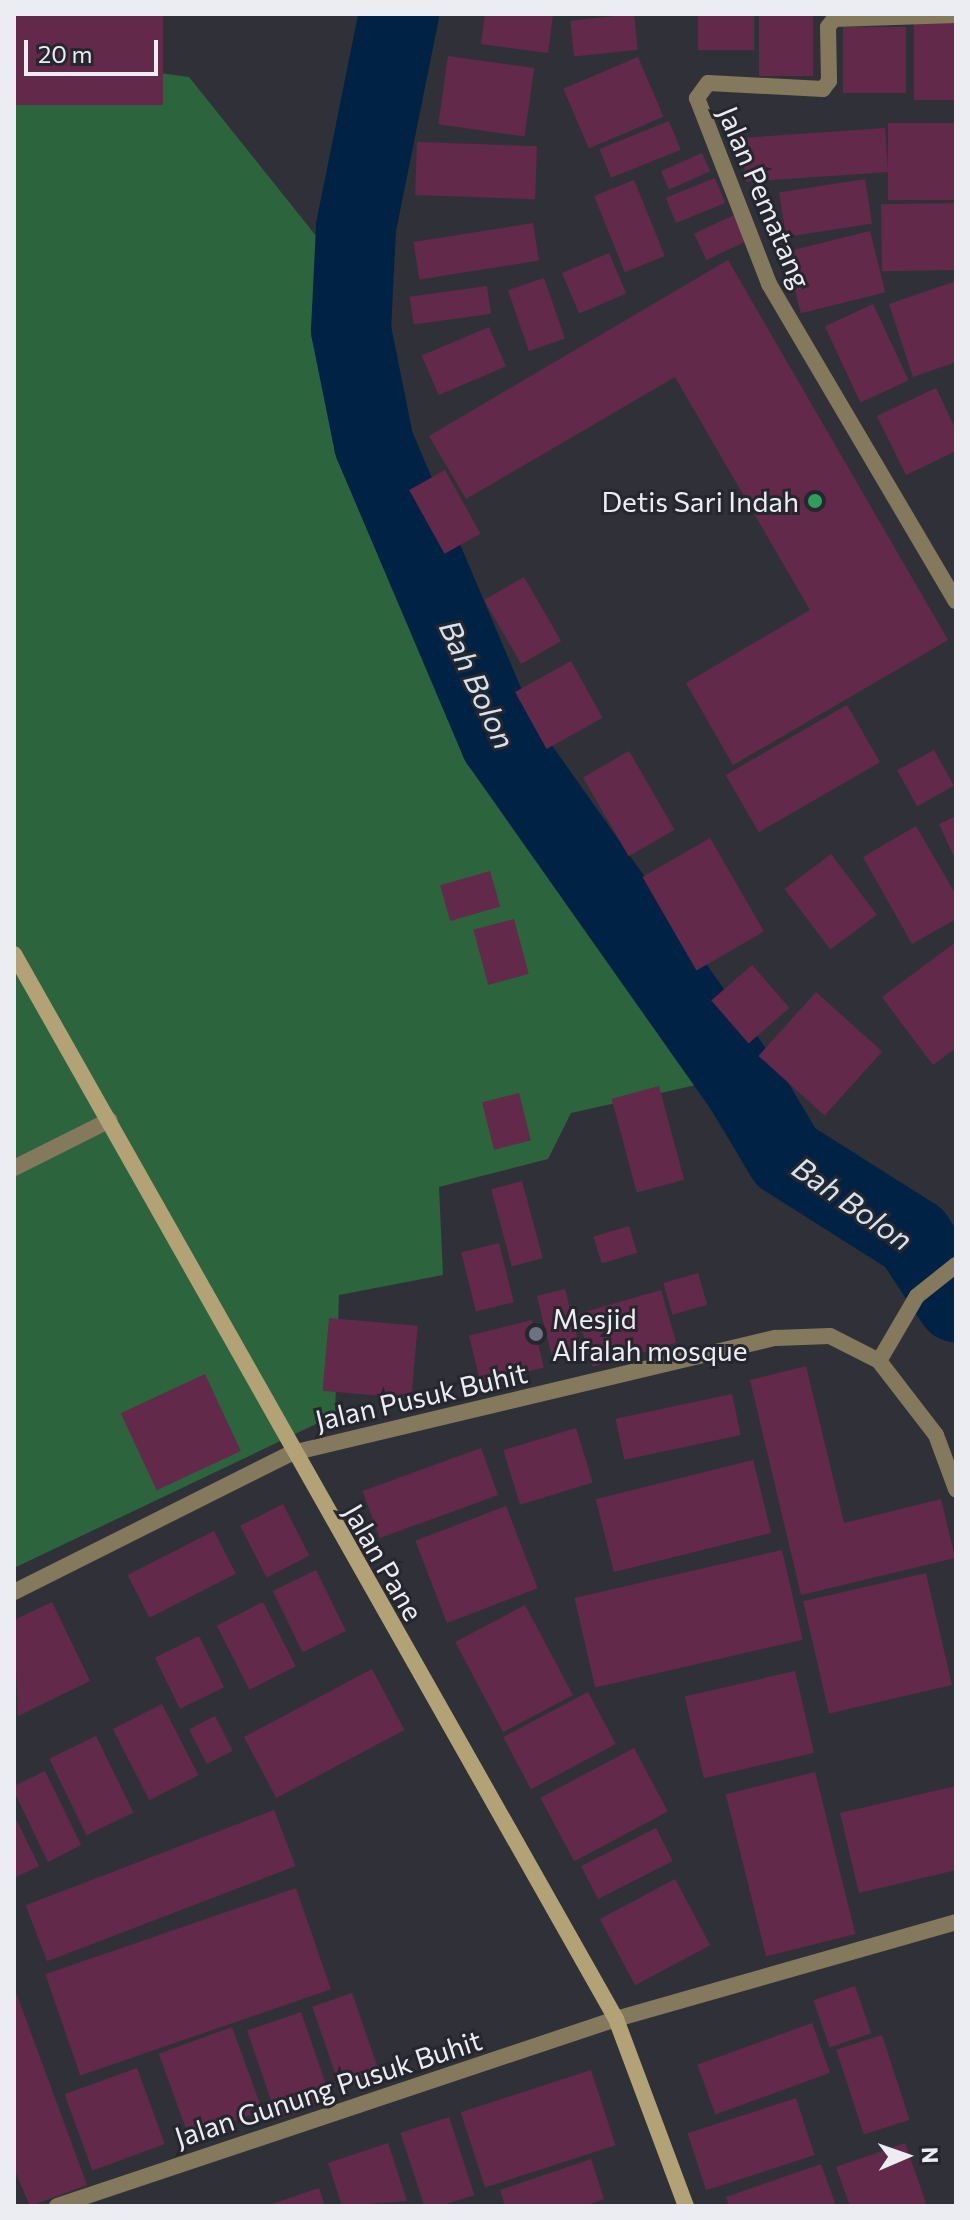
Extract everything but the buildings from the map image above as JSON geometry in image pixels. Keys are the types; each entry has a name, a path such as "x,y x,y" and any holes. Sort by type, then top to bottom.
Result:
{"street":[{"name":"Jalan Pematang","path":"956,15 834,19 828,27 829,81 823,89 708,83 697,98 769,284 956,601"},
{"name":"Jalan Pane","path":"14,954 110,1120 292,1453 616,2019 686,2206"},
{"path":"14,1168 110,1120"},
{"path":"879,1361 917,1296 956,1265"},
{"name":"Jalan Pusuk Buhit","path":"14,1592 292,1453 776,1338 830,1336 879,1361 936,1435 956,1489"},
{"name":"Jalan Gunung Pusuk Buhit","path":"57,2206 616,2019 956,1922"}],"green space":[{"path":"14,53 189,77 328,251 356,463 470,728 705,1083 571,1113 548,1159 439,1187 443,1275 339,1295 335,1415 14,1568"}],"waterway":[{"name":"Bah Bolon","path":"399,14 356,228 351,330 374,444 500,741 746,1090 786,1157 914,1238 956,1302"}],"place":[{"name":"Detis Sari Indah","path":"815,501"},
{"name":"Mesjid Alfalah mosque","path":"536,1334"}]}
